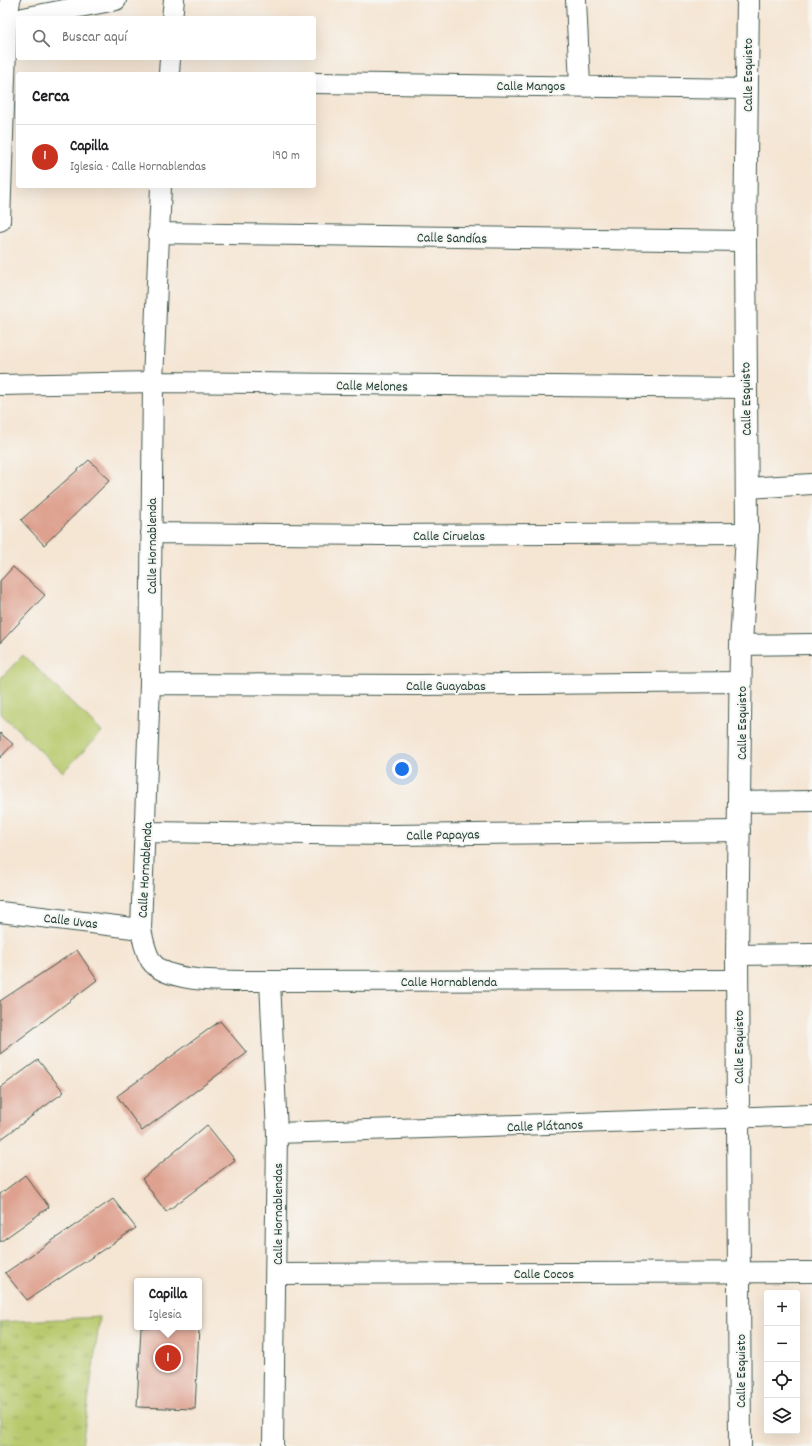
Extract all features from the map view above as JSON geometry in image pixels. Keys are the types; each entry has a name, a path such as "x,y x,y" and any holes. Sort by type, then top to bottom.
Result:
{"street":[{"path":"0,222 12,20 10,0"},
{"path":"33,16 116,0"},
{"path":"172,16 174,0"},
{"path":"576,0 580,86"},
{"name":"Calle Esquisto","path":"740,1446 737,955 740,831 741,645 747,533 745,242 748,0"},
{"path":"169,72 170,60"},
{"name":"Calle Mangos","path":"316,83 747,89"},
{"name":"Calle Hornablenda","path":"161,188 153,382 150,684 146,832 141,929 145,948 151,962 162,971 177,977 194,979 270,981 737,980"},
{"name":"Calle Sandías","path":"158,233 745,242"},
{"name":"Calle Melones","path":"0,385 153,382 745,388"},
{"path":"747,488 812,484"},
{"name":"Calle Ciruelas","path":"151,533 390,535 747,533"},
{"path":"741,645 812,644"},
{"name":"Calle Guayabas","path":"150,684 426,685 741,682"},
{"path":"740,802 812,801"},
{"name":"Calle Papayas","path":"146,832 392,835 740,831"},
{"name":"Calle Uvas","path":"0,912 141,929"},
{"path":"737,955 812,954"},
{"name":"Calle Hornablendas","path":"270,981 277,1133 273,1446"},
{"name":"Calle Plátanos","path":"277,1133 738,1119 812,1115"},
{"name":"Calle Cocos","path":"276,1274 812,1272"}],"green space":[{"path":"23,655 102,732 63,772 0,713 0,679"},
{"path":"100,1317 82,1446 0,1446 0,1322"}],"building":[{"path":"89,460 110,480 44,545 21,520"},
{"path":"13,567 45,595 0,643 0,581"},
{"path":"0,733 13,744 0,758"},
{"path":"77,950 97,980 0,1054 0,1001"},
{"path":"220,1021 247,1053 142,1131 117,1096"},
{"path":"38,1060 64,1092 0,1140 0,1088"},
{"path":"207,1125 235,1160 166,1212 142,1179"},
{"path":"25,1175 49,1207 0,1242 0,1194"},
{"path":"113,1199 136,1228 27,1300 5,1273"},
{"path":"141,1330 199,1330 195,1409 137,1407"}],"place":[{"name":"Capilla","path":"168,1358"}]}
